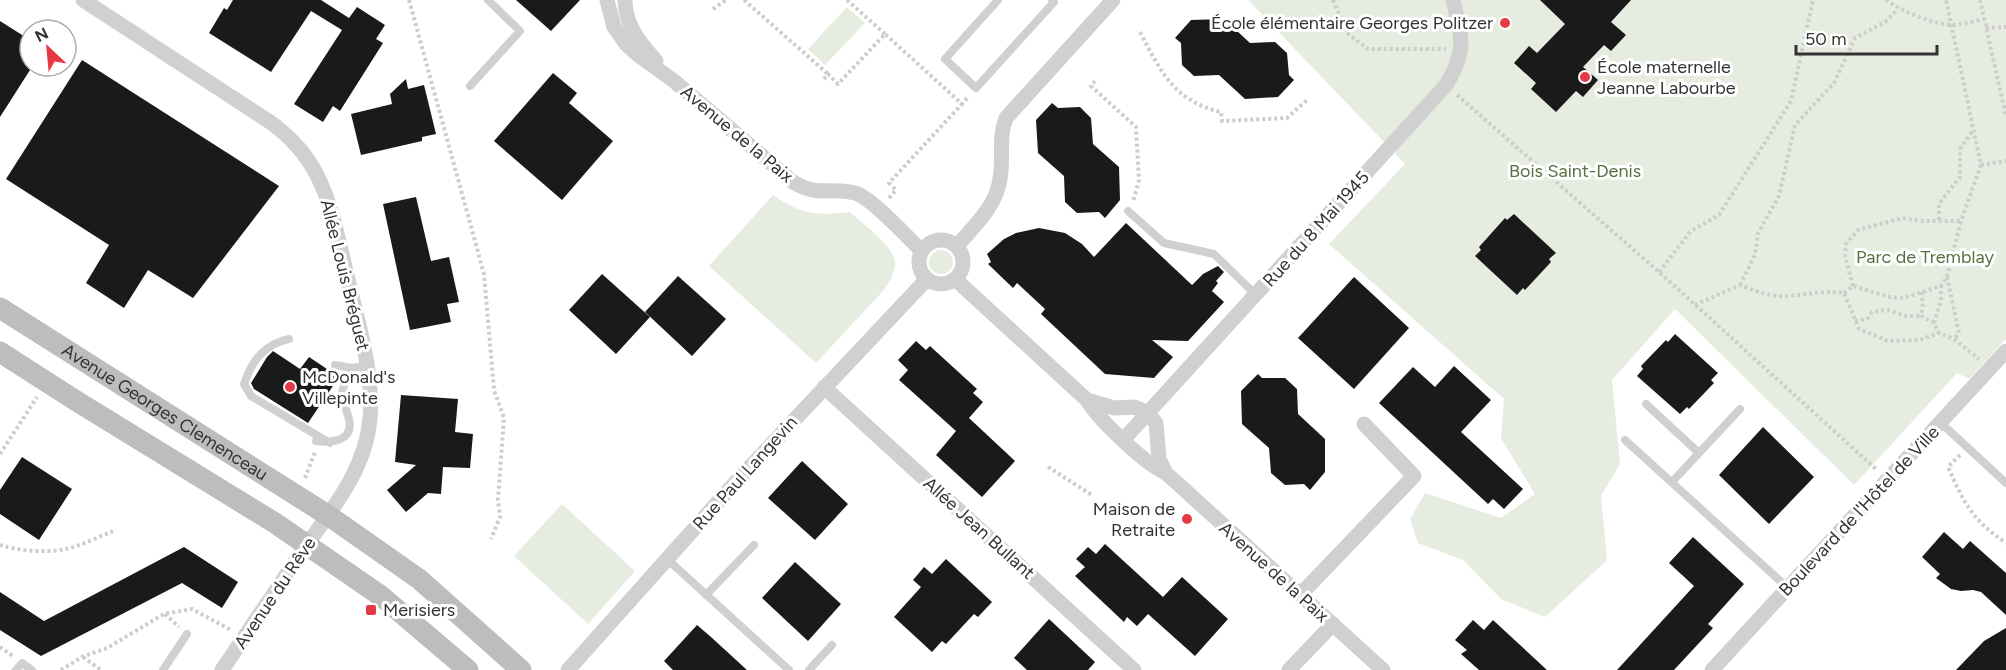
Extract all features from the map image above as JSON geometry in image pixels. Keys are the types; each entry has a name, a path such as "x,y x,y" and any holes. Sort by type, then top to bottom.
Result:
{"main road":[{"name":"Avenue Georges Clemenceau","path":"0,308 328,516 419,579 521,670"},
{"name":"Avenue Georges Clemenceau","path":"0,352 275,523 381,596 468,670"}],"street":[{"name":"Allée Louis Bréguet","path":"83,0 273,124 295,143 312,166 323,188 332,213 359,367 371,398 370,420 361,460 328,516"},
{"name":"Avenue de la Paix","path":"607,0 610,16 619,37 793,182 805,189 818,192 857,193 922,251"},
{"name":"Avenue de la Paix","path":"625,0 626,14 636,36 674,81"},
{"path":"957,246 991,206 1000,180 1001,131 1006,118 1113,0"},
{"name":"Rue du 8 Mai 1945","path":"1124,439 1446,85 1456,70 1462,50 1461,31 1453,0"},
{"path":"934,241 950,242 957,246 963,260 963,268 955,279 944,284 927,279 920,269 922,251 934,241"},
{"name":"Rue Paul Langevin","path":"568,670 824,387 927,279"},
{"name":"Avenue de la Paix","path":"955,279 1087,400 1095,414 1155,469 1166,473 1383,670"},
{"name":"Boulevard de l'Hôtel de Ville","path":"1712,670 2006,351"},
{"name":"Allée Jean Bullant","path":"824,387 1134,670"},
{"name":"Avenue de la Paix","path":"1087,400 1114,408 1134,407 1147,412"},
{"path":"1147,412 1156,423 1159,459 1166,473"},
{"path":"1301,594 1414,476 1365,424"},
{"name":"Avenue du Rêve","path":"222,670 328,516"},
{"path":"1289,670 1333,624"}],"lane":[{"path":"470,86 520,31 488,0"},
{"path":"998,0 945,59 976,88 1054,2 1052,0"},
{"path":"1128,211 1164,243 1214,254 1256,295"},
{"path":"289,339 278,341 265,348 249,370 244,384 251,396 330,443"},
{"path":"335,365 359,367"},
{"path":"318,441 330,443 341,439 348,430 350,422 342,395 343,387 359,367"},
{"path":"1646,404 1699,453"},
{"path":"1672,482 1740,409"},
{"path":"1941,423 2006,483"},
{"path":"1625,440 1788,588"},
{"path":"706,595 754,545"},
{"path":"667,559 789,670"},
{"path":"163,670 187,634"},
{"path":"808,670 832,645"},
{"path":"16,670 22,663 33,670"}],"path":[{"path":"409,0 484,274 494,390 504,418 498,499 500,518 491,539"},
{"path":"713,9 726,0"},
{"path":"744,0 826,76 838,84 885,34"},
{"path":"848,0 962,104"},
{"path":"1333,0 1347,33 1368,49 1462,50"},
{"path":"1659,272 1691,231 1719,215 1791,101 1813,0"},
{"path":"1886,0 1898,9 1951,25 1984,19"},
{"path":"1934,323 1941,300 1941,286 1947,277 1961,221 1981,165 1946,0"},
{"path":"1980,0 2006,116"},
{"path":"1695,305 1740,285 1755,255 1758,233 1779,196 1795,125 1834,83 1855,38 1885,22 1898,9"},
{"path":"1986,28 2006,27"},
{"path":"1140,32 1164,76 1182,94 1196,103 1221,112 1222,121 1287,118 1307,100"},
{"path":"1095,81 1091,86 1136,127 1139,180 1136,196 1128,211"},
{"path":"1446,85 1659,272 1888,480"},
{"path":"878,210 896,190 889,183 976,88"},
{"path":"1939,220 1940,204 1960,177 1960,149 1973,129"},
{"path":"1981,165 2006,161"},
{"path":"1853,286 1845,256 1846,244 1858,230 1902,218 1923,222 1961,221"},
{"path":"1947,277 1959,333 1954,339"},
{"path":"1740,285 1760,293 1784,296 1827,290 1844,293 1853,286"},
{"path":"1853,286 1890,297 1903,298 1941,286"},
{"path":"1922,292 1922,316"},
{"path":"1844,293 1859,329 1888,341 1920,340 1939,333"},
{"path":"1855,321 1867,319 1872,312 1888,310 1922,316 1934,323 1939,333 1954,339 1962,346"},
{"path":"0,454 47,382"},
{"path":"302,484 318,441"},
{"path":"1967,447 1948,467 1966,507 1977,521 2006,543"},
{"path":"1048,467 1092,495"},
{"path":"0,545 45,551 66,549 116,530"},
{"path":"61,670 82,657 107,648 164,614 192,609 244,638"},
{"path":"164,614 187,634"},
{"path":"82,657 101,670"}],"green space":[{"name":"Bois Saint-Denis","path":"1248,0 2006,0 2006,339 1969,379 1957,373 1854,485 1675,309 1612,380 1620,464 1601,496 1607,560 1545,617 1501,599 1463,560 1418,543 1410,519 1425,493 1501,518 1535,494 1501,438 1504,399 1329,244 1405,164"},
{"path":"847,7 865,23 825,65 808,49"},
{"path":"773,195 800,210 809,212 828,214 850,212 883,242 895,261 890,281 883,291 816,363 709,266"},
{"path":"941,250 946,251 952,257 952,267 946,273 941,274 936,273 930,267 929,262 930,257 936,251"},
{"path":"562,504 635,571 588,624 514,556"}],"building":[{"path":"233,0 321,0 349,18 357,7 385,25 376,39 383,43 340,111 333,106 323,122 294,104 342,30 311,11 271,72 209,33 224,8 227,10"},
{"path":"516,0 580,0 551,31"},
{"path":"1540,0 1631,0 1611,22 1626,35 1611,51 1604,45 1583,67 1598,80 1583,97 1576,91 1556,112 1531,89 1536,83 1514,63 1529,46 1537,53 1565,24"},
{"path":"1224,19 1250,43 1275,42 1287,53 1289,75 1294,80 1278,97 1245,99 1219,75 1194,76 1182,65 1181,43 1175,38 1191,20"},
{"path":"0,21 18,32 18,78 25,78 0,117"},
{"path":"82,60 279,186 193,298 148,270 124,308 86,283 109,245 6,179 71,78 78,78 78,66"},
{"path":"553,73 577,93 569,103 613,141 562,200 494,141"},
{"path":"406,79 408,89 424,85 436,134 422,137 422,141 361,155 351,114 392,104 390,94"},
{"path":"1052,103 1058,108 1080,107 1091,118 1093,144 1119,167 1120,200 1105,218 1099,212 1077,213 1065,202 1064,176 1038,153 1036,120"},
{"path":"416,197 431,261 449,257 459,302 447,304 451,322 410,330 383,204"},
{"path":"1514,214 1556,253 1549,259 1551,262 1525,290 1523,288 1517,295 1475,256 1481,250 1479,247 1505,218 1507,220"},
{"path":"1126,223 1192,285 1203,274 1218,266 1224,272 1216,281 1218,283 1212,291 1224,302 1188,341 1152,340 1173,357 1154,378 1105,374 1041,314 1045,309 1017,283 1013,288 988,264 991,262 987,254 1004,239 1016,233 1039,228 1065,233 1082,244 1094,257"},
{"path":"602,274 650,317 616,354 569,310"},
{"path":"678,276 726,319 692,356 645,312"},
{"path":"1354,277 1409,328 1354,389 1298,338"},
{"path":"1675,334 1718,373 1711,380 1714,383 1689,409 1687,407 1680,414 1637,376 1643,369 1641,366"},
{"path":"916,341 926,350 930,346 977,389 973,393 983,402 969,418 1015,461 982,497 936,455 956,431 899,380 908,370 898,360"},
{"name":"McDonald's Villepinte","path":"273,351 300,369 309,357 339,377 308,423 254,389 251,383"},
{"path":"1454,366 1491,400 1461,432 1523,489 1504,509 1493,499 1488,504 1379,403 1413,367 1435,387"},
{"path":"1258,374 1262,378 1285,378 1297,389 1298,414 1325,439 1325,472 1310,490 1304,484 1285,485 1271,473 1269,448 1242,424 1241,391"},
{"path":"401,395 458,399 455,432 473,434 470,468 443,467 441,494 428,493 406,512 387,490 416,465 395,462"},
{"path":"1763,427 1814,477 1769,524 1719,475"},
{"path":"22,457 72,489 39,540 0,514 0,490"},
{"path":"802,461 848,504 815,540 768,498"},
{"path":"1944,532 1963,549 1970,541 2006,573 2006,615 1981,592 1951,589 1936,578 1940,574 1922,557"},
{"path":"1693,537 1744,584 1708,624 1713,628 1674,670 1617,670 1694,586 1669,563"},
{"path":"1105,544 1163,597 1182,577 1228,619 1195,656 1148,614 1137,626 1127,617 1124,622 1075,576 1085,567 1076,559 1088,547 1096,554"},
{"path":"184,547 238,582 222,608 182,583 41,656 0,630 0,592 44,621"},
{"path":"946,559 992,602 978,617 974,614 946,644 942,641 932,652 894,617 921,587 913,580 924,567 932,574"},
{"path":"795,562 841,604 808,641 762,598"},
{"path":"1049,619 1095,662 1088,670 1027,670 1014,658"},
{"path":"1473,620 1484,630 1493,620 1547,670 1479,670 1461,654 1467,650 1455,640"},
{"path":"697,625 747,670 673,670 664,661"},
{"path":"2006,628 2006,670 1956,670 1984,641"}],"place":[{"name":"École élémentaire Georges Politzer","path":"1505,23"},
{"name":"École maternelle Jeanne Labourbe","path":"1585,77"},
{"name":"McDonald's Villepinte","path":"290,387"},
{"name":"Maison de Retraite","path":"1187,519"},
{"name":"Merisiers","path":"371,610"}],"park label":[{"name":"Parc de Tremblay","path":"1925,257"}]}
